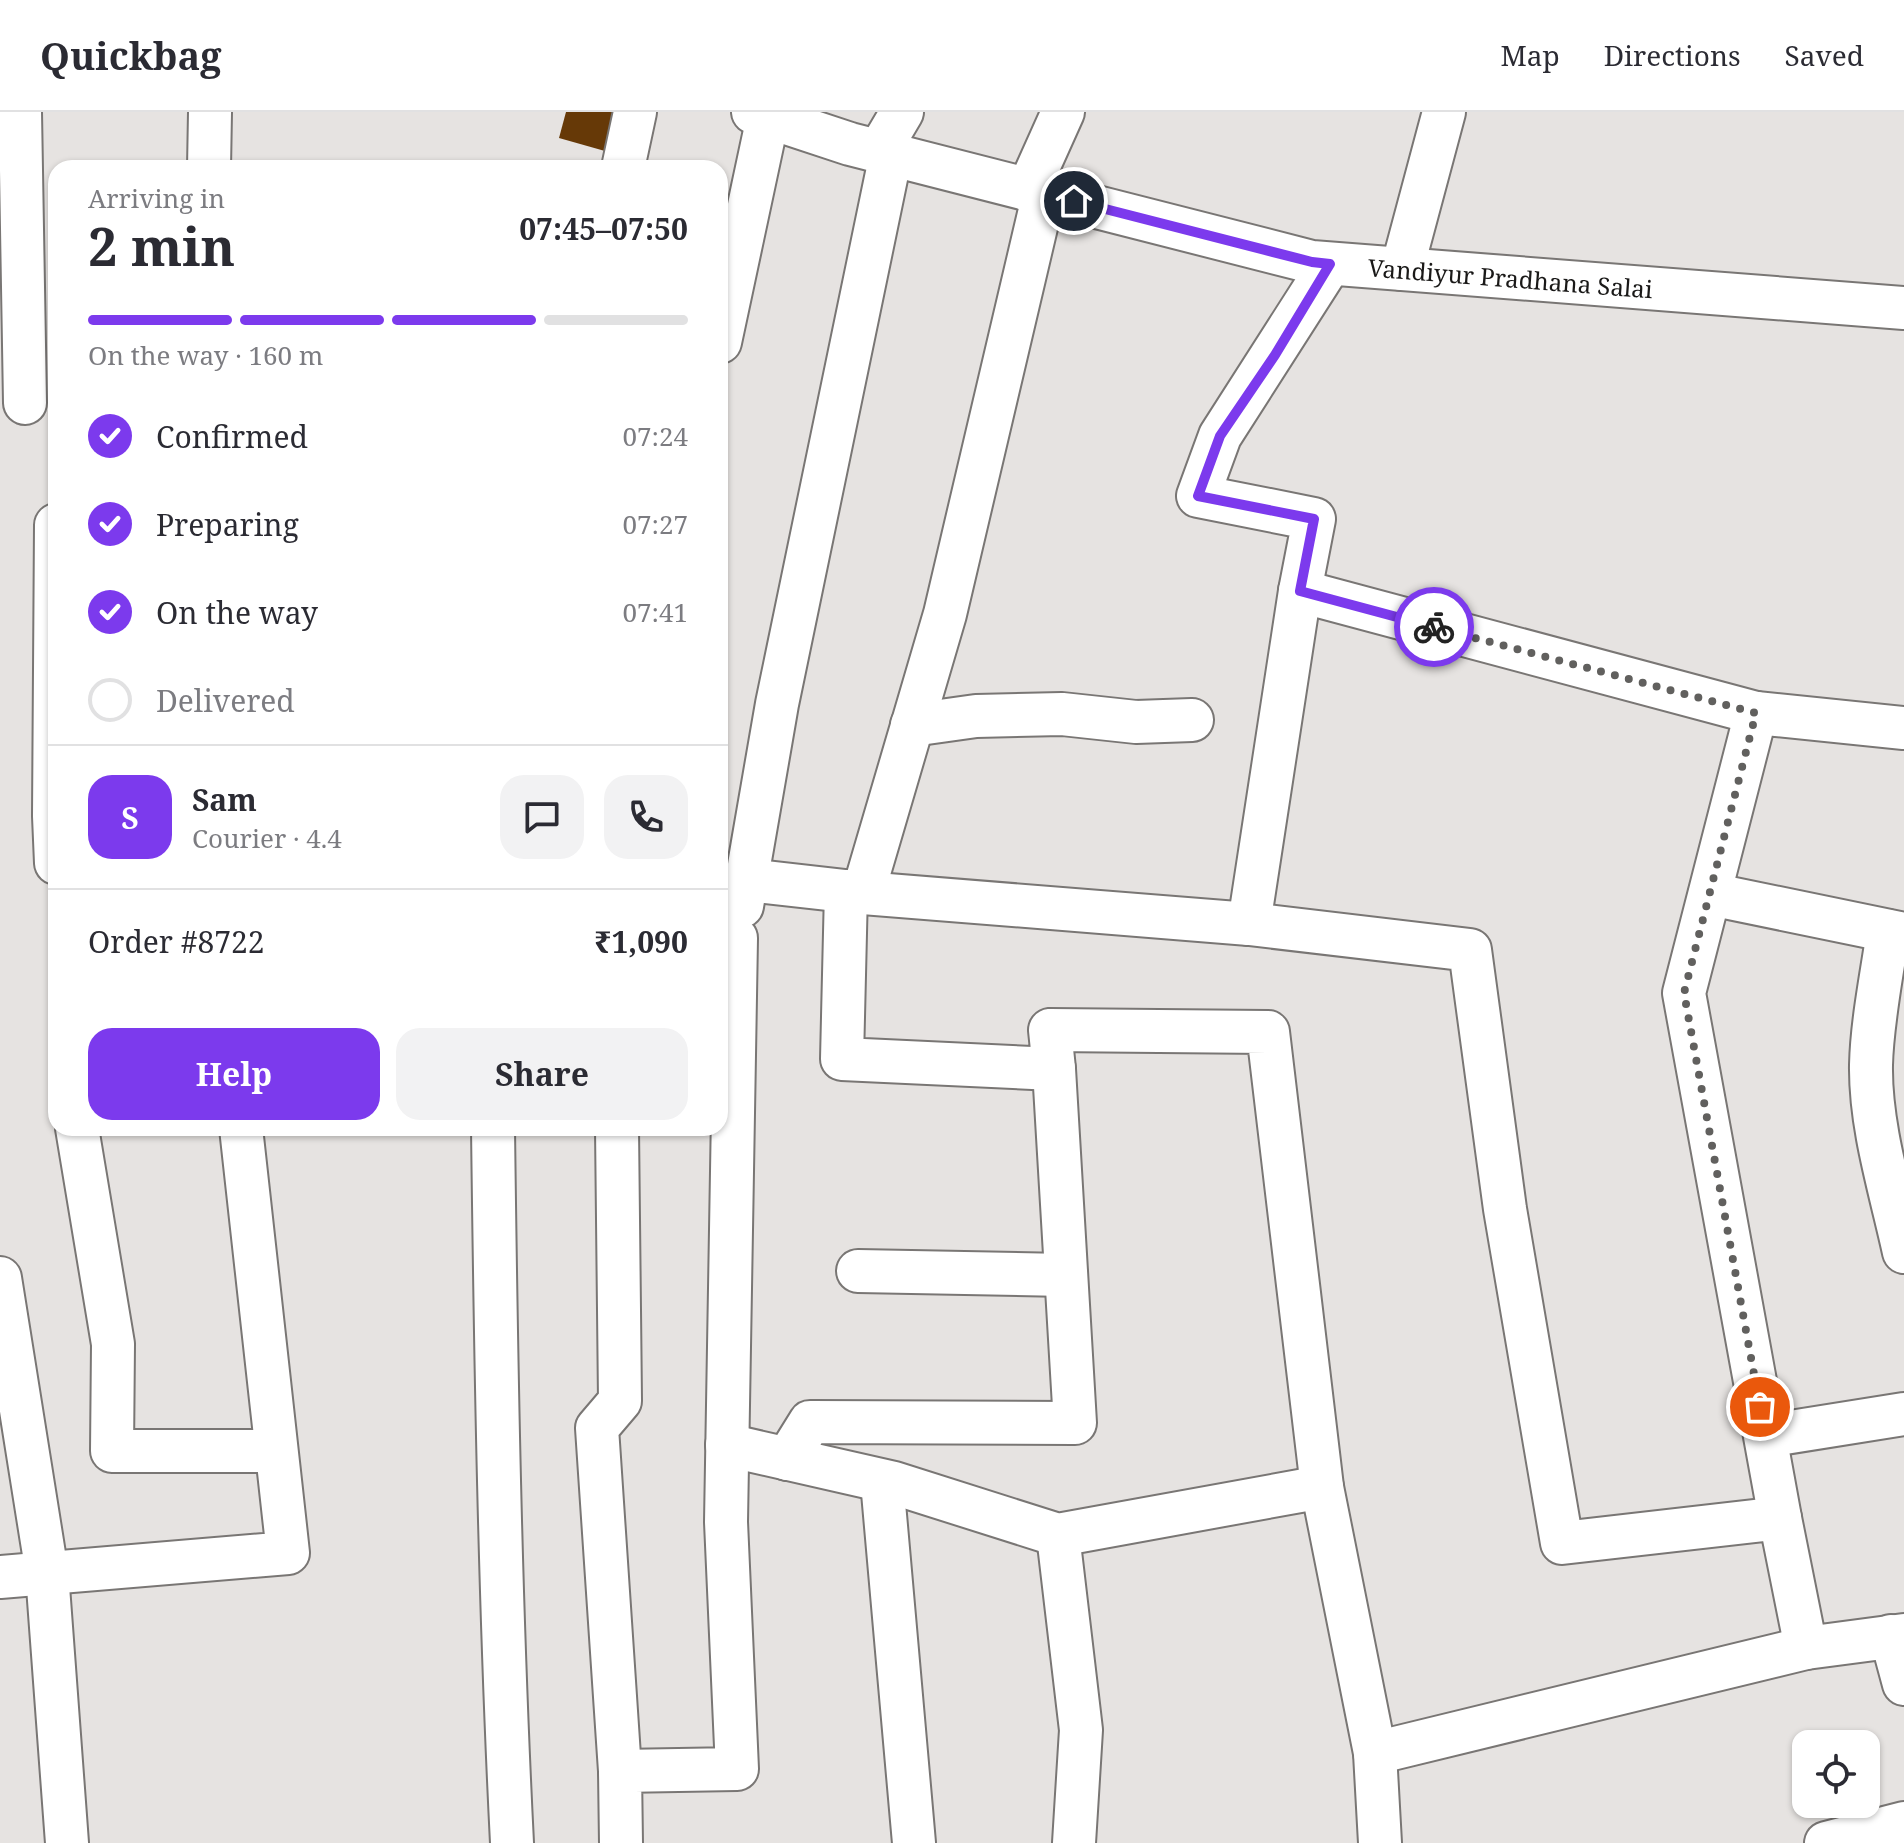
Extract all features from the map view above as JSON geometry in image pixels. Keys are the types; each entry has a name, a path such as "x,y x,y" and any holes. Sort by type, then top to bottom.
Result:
{"street":[{"path":"20,112 27,403"},
{"path":"209,160 210,112"},
{"path":"625,160 635,112"},
{"path":"728,938 747,880 777,704 885,153 902,112"},
{"path":"1054,1069 842,1059 855,892 912,725 945,614 1036,192 1063,112"},
{"path":"1402,269 1444,112"},
{"path":"728,298 761,114"},
{"name":"Vandiyur Pradhana Salai","path":"761,114 885,153 1312,262 1904,308"},
{"path":"1249,924 1300,591 1314,519 1198,496 1220,436 1275,355 1330,264"},
{"path":"1300,591 1756,713 1904,728"},
{"path":"1756,713 1684,993 1806,1648"},
{"path":"912,725 976,716 1062,714 1136,722 1192,720"},
{"path":"747,880 855,892 1249,924 1470,950 1505,1209 1562,1543 1780,1518"},
{"path":"1710,894 1896,933 1871,1063 1878,1134 1904,1252"},
{"path":"787,1459 810,1422 1075,1423 1050,1030 1268,1032 1322,1487 1375,1753 1380,1843"},
{"path":"78,1136 113,1344 112,1451 276,1451"},
{"path":"0,1577 288,1553 242,1136"},
{"path":"493,1136 504,1688 512,1843"},
{"path":"617,1136 620,1401 597,1428 620,1771 621,1843"},
{"path":"620,1771 737,1769 726,1522 726,1136"},
{"path":"858,1271 1066,1275"},
{"path":"0,1278 47,1573 67,1843"},
{"path":"1766,1436 1904,1414"},
{"path":"727,1445 882,1481 1058,1535 1322,1487"},
{"path":"882,1481 914,1843"},
{"path":"1058,1535 1081,1730 1074,1843"},
{"path":"1375,1753 1806,1648 1898,1636 1904,1684"},
{"path":"1826,1843 1904,1823"}],"building":[{"path":"566,112 623,112 612,153 559,138"}],"way so far":[{"path":"1434,627 1756,713 1684,993 1760,1407"}],"route":[{"path":"1074,201 1330,264 1275,355 1220,436 1198,496 1314,519 1300,591 1434,627"}]}
